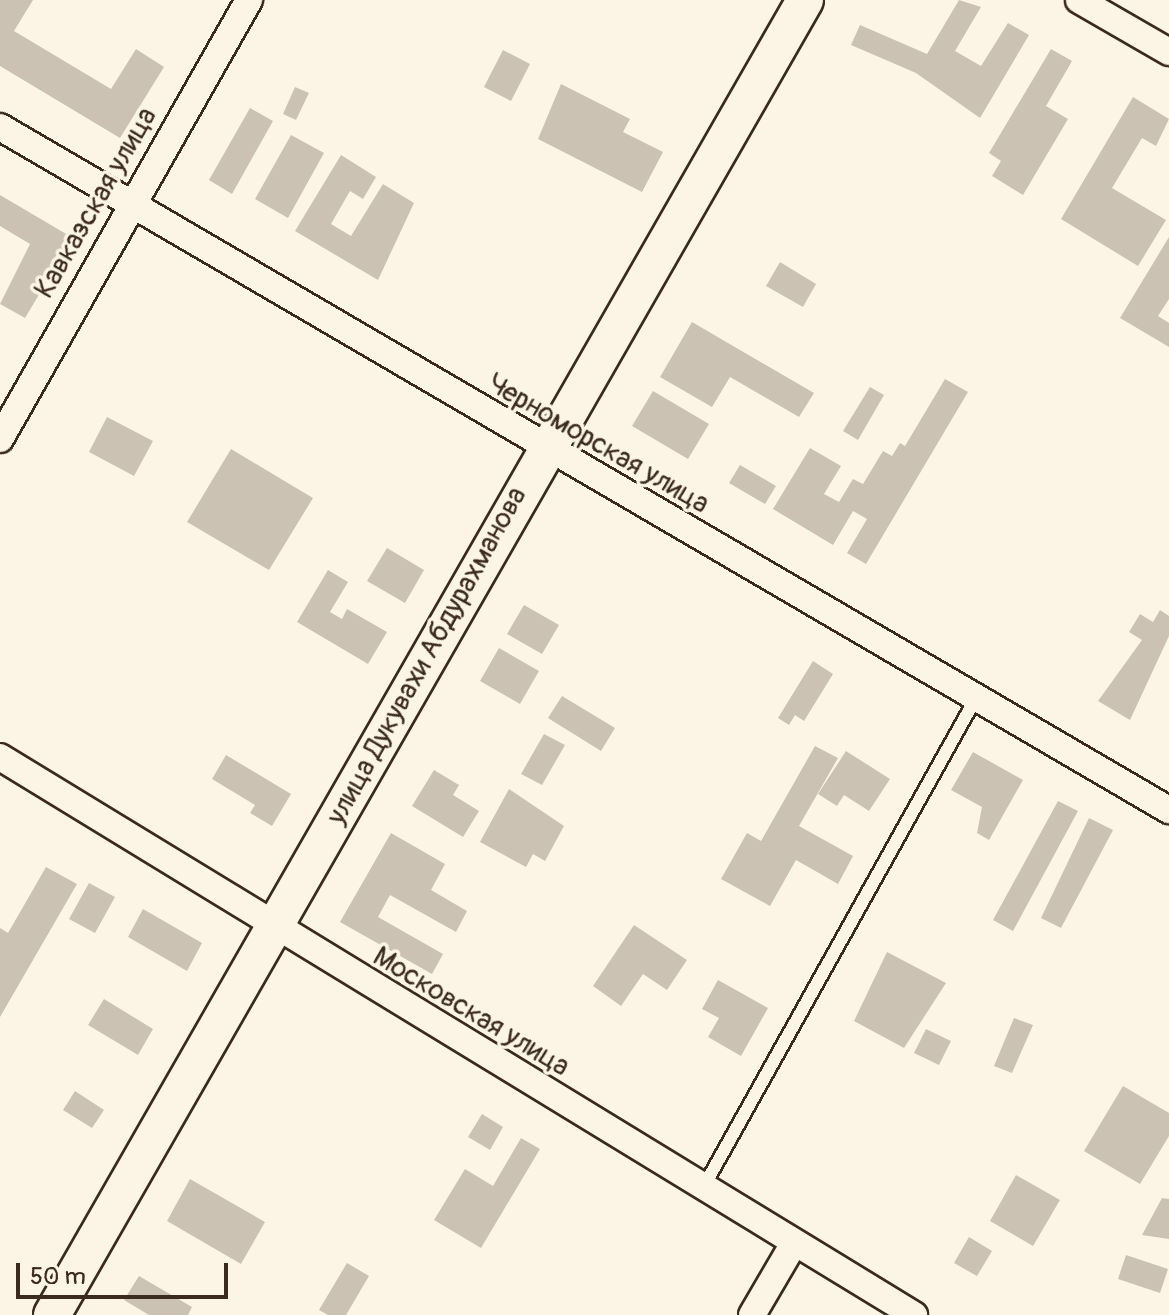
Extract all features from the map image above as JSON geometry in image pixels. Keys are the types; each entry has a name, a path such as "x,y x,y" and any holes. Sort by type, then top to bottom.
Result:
{"street":[{"name":"Кавказская улица","path":"0,439 249,0"},
{"name":"улица Дукувахи Абдурахманова","path":"52,1315 542,450 805,0"},
{"path":"1079,0 1169,52"},
{"name":"Черноморская улица","path":"0,127 130,208 542,450 1169,810"},
{"name":"Московская улица","path":"0,757 271,929 914,1315"},
{"path":"752,1315 794,1243"}],"lane":[{"path":"703,1188 976,698"}],"building":[{"path":"0,0 33,0 14,31 111,89 136,49 164,67 120,138 0,66"},
{"path":"959,0 981,7 955,51 981,66 1008,23 1029,35 980,118 916,73 851,45 860,25 927,54"},
{"path":"1051,49 1072,61 1046,106 1068,119 1023,195 992,176 1001,161 989,153"},
{"path":"503,50 530,64 511,101 484,87"},
{"path":"561,84 630,119 623,132 663,152 642,192 538,139"},
{"path":"295,87 309,93 296,120 283,114"},
{"path":"1133,97 1169,119 1156,146 1142,138 1112,188 1166,220 1138,266 1061,219"},
{"path":"250,108 273,121 232,194 209,180"},
{"path":"291,135 324,153 288,218 255,199"},
{"path":"341,155 376,177 363,199 350,191 331,224 351,236 383,184 414,203 378,280 295,231"},
{"path":"0,195 73,238 25,318 0,304 30,244 0,226"},
{"path":"1169,237 1169,299 1158,316 1169,323 1169,347 1120,318"},
{"path":"780,262 816,284 803,307 766,286"},
{"path":"692,322 814,393 799,417 730,377 712,407 660,377"},
{"path":"945,379 968,392 866,564 847,553 867,519 853,511 833,545 773,509 810,448 841,466 824,494 839,502 853,479 863,484 883,451 892,456 900,443 905,446"},
{"path":"870,387 884,395 858,440 843,431"},
{"path":"653,391 709,424 688,459 632,426"},
{"path":"107,417 153,441 134,476 89,452"},
{"path":"231,449 313,498 269,570 187,522"},
{"path":"740,465 776,486 765,504 729,483"},
{"path":"387,548 424,570 405,603 367,581"},
{"path":"328,570 348,582 330,612 342,619 347,609 387,632 368,664 297,622"},
{"path":"524,605 559,625 542,654 507,634"},
{"path":"1160,610 1169,616 1169,636 1130,720 1098,701 1142,640 1129,632 1140,614 1153,622"},
{"path":"499,648 539,671 520,704 480,681"},
{"path":"813,661 833,674 804,721 795,715 789,725 778,718"},
{"path":"562,696 615,728 601,751 548,718"},
{"path":"544,734 565,745 542,785 521,774"},
{"path":"815,746 838,758 799,826 853,856 838,884 796,860 770,906 721,879 747,833 761,841"},
{"path":"846,751 890,779 869,811 844,795 837,806 818,794"},
{"path":"973,752 1023,780 989,840 977,833 982,807 951,790"},
{"path":"226,755 291,794 272,826 250,813 255,805 212,779"},
{"path":"434,770 459,785 453,795 479,811 463,837 412,806"},
{"path":"509,789 564,826 545,861 533,854 526,867 480,842"},
{"path":"1058,801 1078,811 1013,931 993,920"},
{"path":"1089,818 1113,830 1061,928 1041,918"},
{"path":"391,833 445,864 431,890 467,911 456,932 390,895 378,917 443,954 432,974 340,922"},
{"path":"46,867 77,884 0,1017 0,928 8,933"},
{"path":"89,883 115,897 95,933 69,919"},
{"path":"143,909 202,943 187,971 128,937"},
{"path":"634,925 687,960 667,990 643,974 621,1006 593,986"},
{"path":"887,952 946,983 904,1048 854,1021"},
{"path":"718,980 768,1008 741,1056 708,1037 719,1018 702,1009"},
{"path":"104,999 153,1029 138,1055 88,1025"},
{"path":"1014,1018 1033,1025 1012,1073 994,1066"},
{"path":"926,1029 951,1041 939,1065 914,1053"},
{"path":"1123,1086 1169,1113 1169,1136 1140,1184 1084,1151"},
{"path":"75,1091 104,1110 92,1128 63,1110"},
{"path":"482,1114 503,1127 490,1150 468,1137"},
{"path":"521,1138 540,1149 481,1248 434,1220 465,1169 493,1186"},
{"path":"1016,1175 1060,1200 1033,1246 990,1221"},
{"path":"190,1179 265,1222 241,1264 167,1221"},
{"path":"1162,1198 1169,1199 1169,1239 1142,1235"},
{"path":"969,1237 992,1251 977,1276 954,1263"},
{"path":"1126,1255 1168,1269 1160,1293 1118,1279"},
{"path":"347,1263 369,1276 346,1315 328,1315 319,1310"},
{"path":"139,1276 192,1307 188,1315 149,1315 124,1300"}]}
